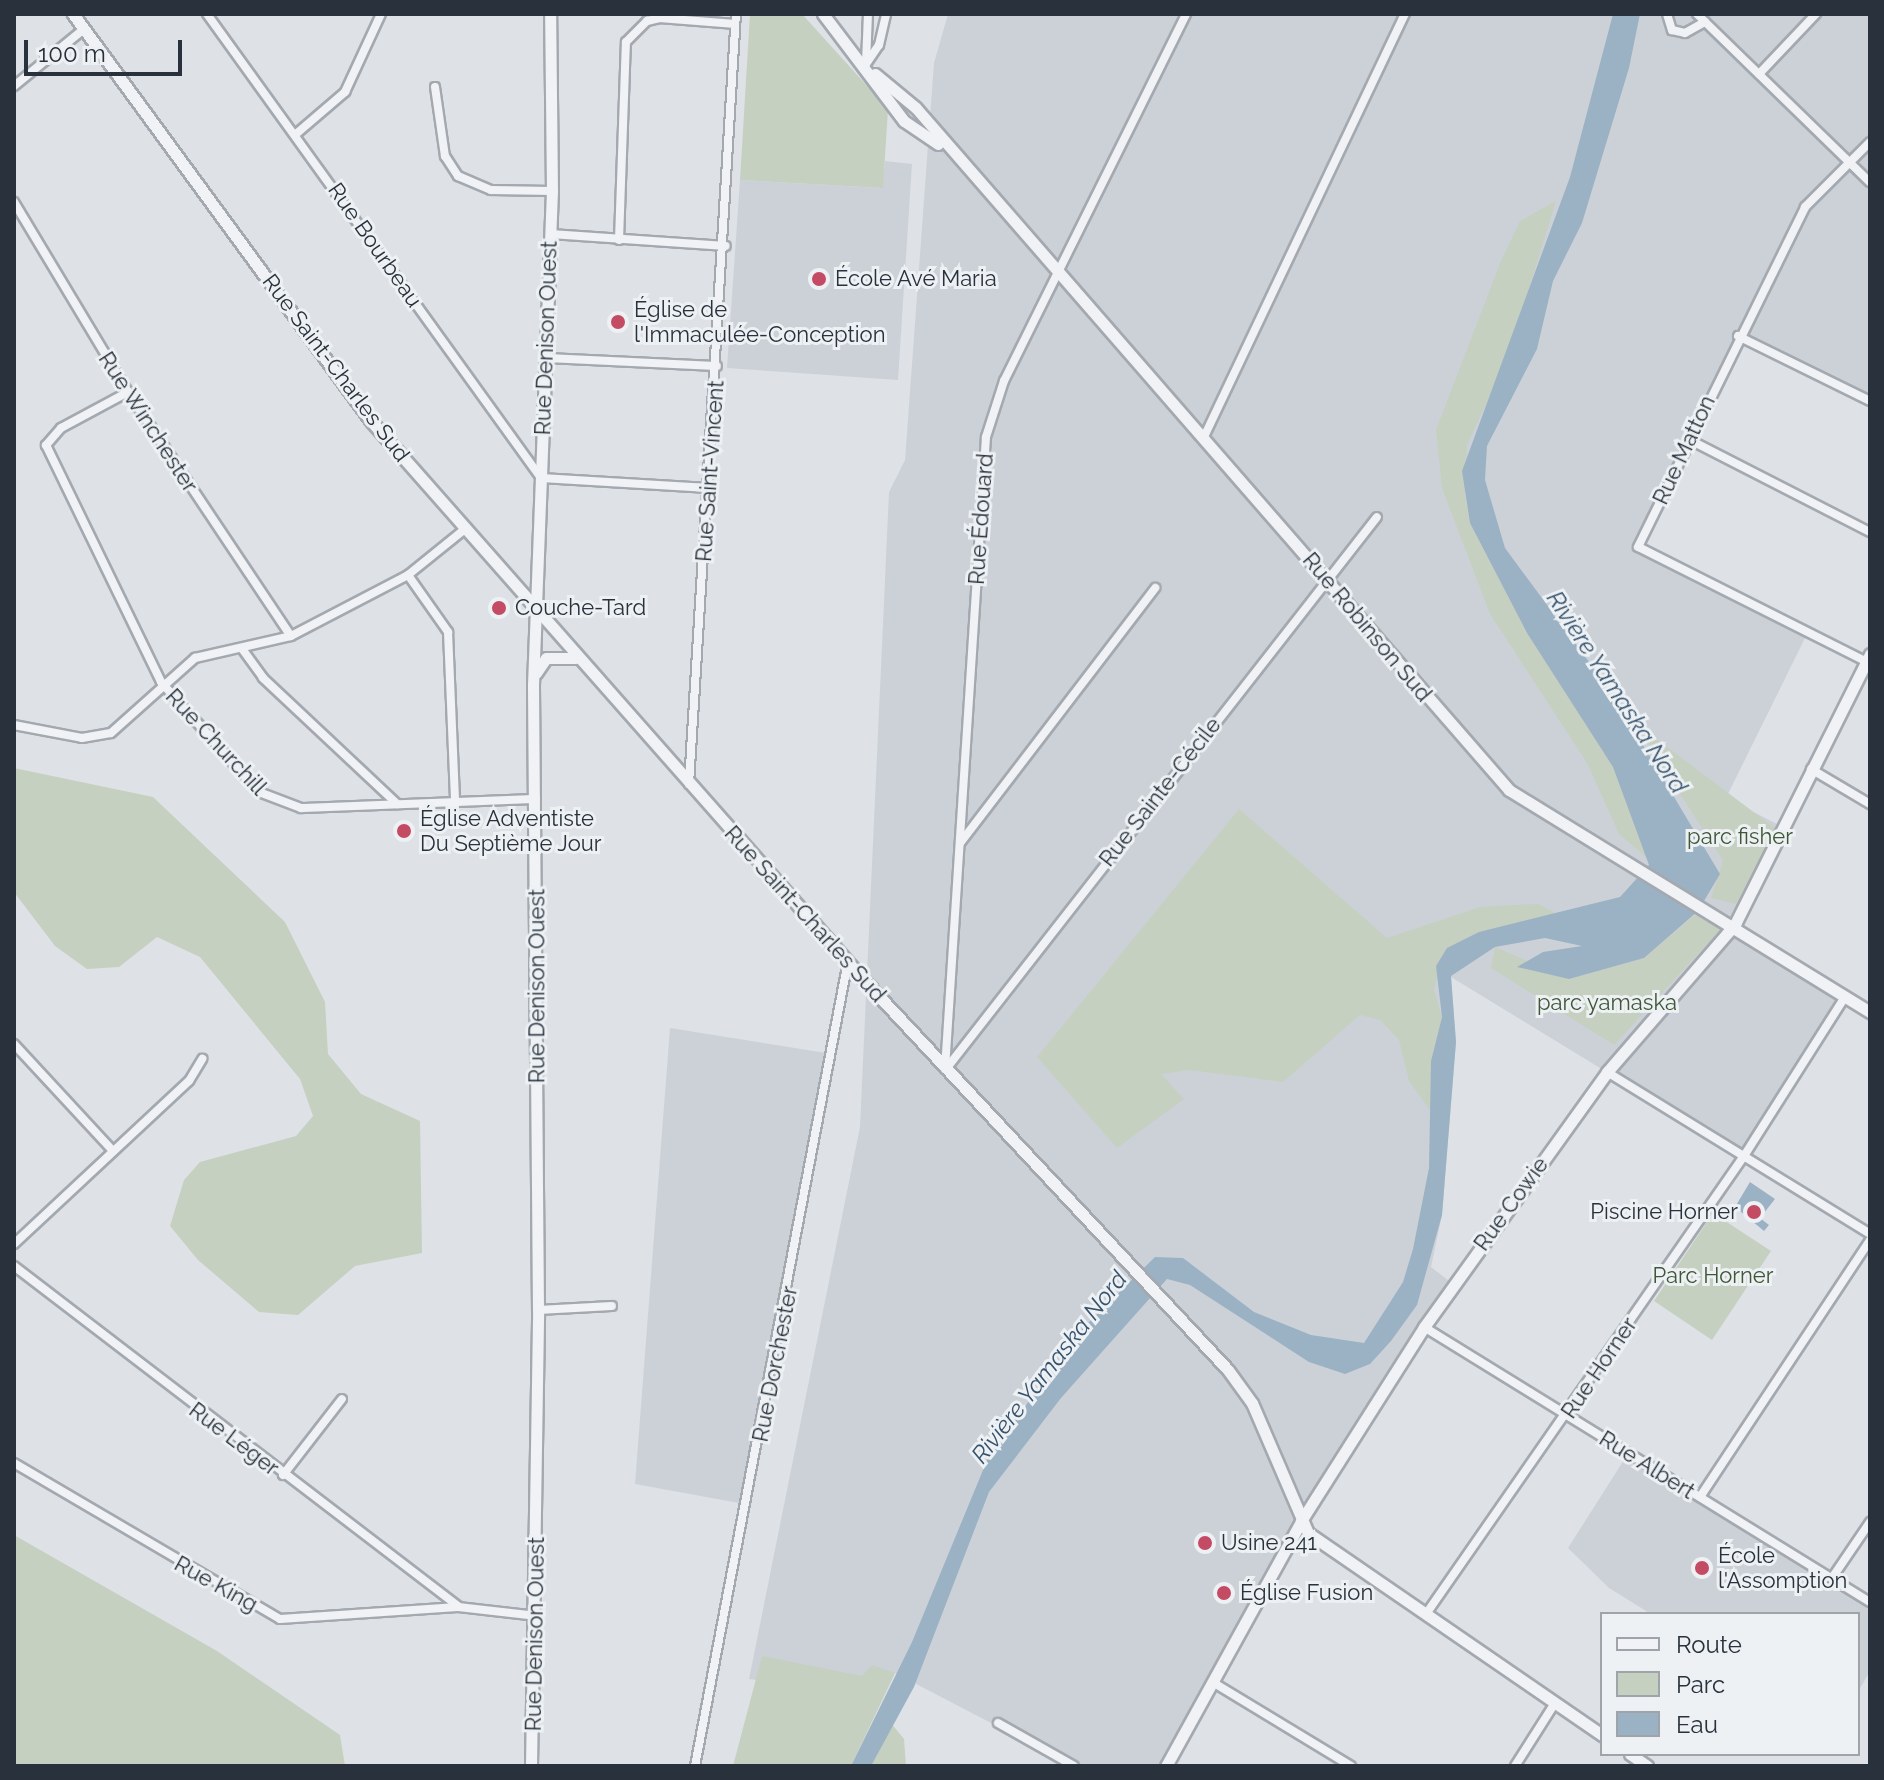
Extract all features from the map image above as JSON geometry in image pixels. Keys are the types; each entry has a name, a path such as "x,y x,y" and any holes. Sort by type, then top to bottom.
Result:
{"street":[{"name":"Rue Saint-Charles Sud","path":"73,14 371,421 575,658 945,1069 1252,1403 1301,1521"},
{"name":"Rue Bourbeau","path":"207,14 541,478"},
{"path":"296,134 345,92 381,14"},
{"name":"Rue Denison Ouest","path":"531,1766 537,1616 538,1310 533,685 551,234 550,14"},
{"name":"Rue Saint-Vincent","path":"689,784 726,246 736,14"},
{"name":"Rue Robinson Sud","path":"823,14 875,74 916,108 944,148 1326,577 1509,790 1870,1012"},
{"path":"866,64 868,14"},
{"path":"866,64 879,45 886,14"},
{"name":"Rue Édouard","path":"945,1069 986,437 1004,381 1186,14"},
{"path":"1203,439 1405,14"},
{"path":"1667,14 1672,30 1685,33 1705,22"},
{"path":"1697,14 1870,182"},
{"path":"1759,74 1816,14"},
{"path":"619,240 626,42 647,21 660,18 735,24"},
{"path":"14,86 84,29"},
{"name":"Rue Robinson Sud","path":"875,74 904,121 944,148"},
{"path":"435,87 445,156 458,176 491,190 552,191"},
{"name":"Rue Matton","path":"1868,658 1638,547 1738,336 1805,207 1870,142"},
{"name":"Rue Winchester","path":"14,202 128,392 291,636"},
{"path":"551,234 726,246"},
{"path":"1738,336 1870,401"},
{"path":"546,358 717,366"},
{"name":"Rue Churchill","path":"128,392 61,428 46,445 161,682 273,802 397,804 536,799"},
{"path":"1690,440 1870,532"},
{"path":"541,478 709,488"},
{"name":"Rue Sainte-Cécile","path":"945,1069 1326,577 1377,517"},
{"path":"14,725 82,738 111,733 161,682 195,658 243,650 291,636 408,575 465,529"},
{"path":"408,575 448,632 455,801"},
{"path":"960,842 1155,588"},
{"path":"243,650 263,678 397,804"},
{"path":"533,685 546,658 575,658"},
{"name":"Rue Cowie","path":"1166,1766 1301,1521 1424,1327 1607,1072 1727,925 1868,658"},
{"path":"1811,769 1870,804"},
{"name":"Rue Dorchester","path":"695,1766 848,961"},
{"name":"Rue Horner","path":"1426,1614 1567,1416 1744,1156 1845,997"},
{"path":"14,1044 113,1151"},
{"path":"14,1244 189,1081 202,1059"},
{"path":"1607,1072 1870,1234"},
{"path":"1700,1497 1870,1240"},
{"name":"Rue Léger","path":"14,1266 458,1607"},
{"path":"538,1310 612,1306"},
{"name":"Rue Albert","path":"1424,1327 1870,1602"},
{"path":"283,1475 342,1399"},
{"name":"Rue King","path":"14,1463 280,1619 458,1607 537,1616"},
{"path":"1301,1521 1426,1614 1600,1734"},
{"path":"1832,1578 1870,1522"},
{"path":"1214,1683 1351,1766"},
{"path":"1515,1766 1555,1703"},
{"path":"998,1723 1074,1766"}],"shaded area":[{"path":"948,14 1870,14 1870,401 1738,336 1638,547 1808,632 1726,798 1783,827 1732,928 1845,997 1744,1156 1451,977 1456,1042 1442,1215 1431,1267 1453,1284 1339,1462 1166,1766 1074,1766 895,1673 883,1697 749,1679 860,1127 889,492 905,460 934,63"},
{"name":"École Avé Maria","path":"885,161 912,164 898,380 727,368 740,180 882,188"},
{"path":"670,1028 826,1053 739,1503 635,1484"},
{"name":"École l'Assomption","path":"1629,1452 1870,1602 1870,1671 1860,1688 1860,1612 1648,1612 1609,1588 1568,1548"}],"green space":[{"path":"750,14 802,14 888,109 883,188 740,180"},
{"path":"1556,201 1508,357 1467,445 1465,496 1470,523 1527,633 1613,767 1647,858 1619,834 1587,763 1490,614 1442,488 1436,430 1501,261 1520,221"},
{"name":"parc fisher","path":"1634,722 1776,829 1736,904 1711,898 1723,861"},
{"path":"14,768 153,797 285,922 325,1002 328,1054 361,1094 420,1121 422,1253 355,1266 298,1315 259,1312 198,1260 170,1226 184,1180 200,1162 296,1136 313,1116 300,1079 200,957 157,937 119,967 87,969 55,946 14,892"},
{"path":"1239,809 1387,938 1480,907 1538,904 1561,916 1479,932 1447,948 1434,989 1442,1017 1431,1061 1433,1114 1409,1081 1399,1040 1380,1020 1360,1015 1283,1082 1189,1070 1161,1074 1184,1099 1117,1148 1037,1057"},
{"name":"parc yamaska","path":"1695,915 1721,929 1614,1045 1491,968 1495,947 1569,979 1644,958"},
{"name":"Parc Horner","path":"1713,1213 1771,1251 1712,1340 1654,1301"},
{"path":"14,1535 217,1651 340,1735 345,1766 14,1766"},
{"path":"762,1656 862,1676 872,1665 895,1673 851,1766 733,1766"},
{"path":"891,1723 904,1739 906,1766 871,1766"}],"water":[{"name":"Rivière Yamaska Nord","path":"1613,14 1640,14 1629,68 1582,223 1553,281 1537,349 1487,446 1485,480 1505,548 1612,693 1720,874 1698,911 1644,958 1569,979 1517,967 1543,952 1582,946 1545,938 1495,947 1451,976 1456,1042 1442,1215 1417,1305 1391,1341 1370,1364 1345,1374 1309,1362 1190,1285 1167,1279 1061,1398 989,1492 914,1687 871,1766 851,1766 912,1642 988,1458 1078,1333 1155,1257 1183,1258 1254,1312 1311,1335 1364,1343 1403,1282 1413,1249 1429,1168 1431,1061 1442,1017 1436,966 1447,948 1479,932 1620,897 1649,865 1613,767 1527,633 1470,523 1462,471 1570,177"},
{"name":"Piscine Horner","path":"1750,1182 1775,1199 1760,1218 1769,1225 1764,1231 1735,1207"}],"place":[{"name":"École Avé Maria","path":"819,279"},
{"name":"Église de l'Immaculée-Conception","path":"618,322"},
{"name":"Couche-Tard","path":"499,608"},
{"name":"Église Adventiste Du Septième Jour","path":"404,831"},
{"name":"Piscine Horner","path":"1754,1212"},
{"name":"Usine 241","path":"1205,1543"},
{"name":"École l'Assomption","path":"1702,1568"},
{"name":"Église Fusion","path":"1224,1593"}]}
